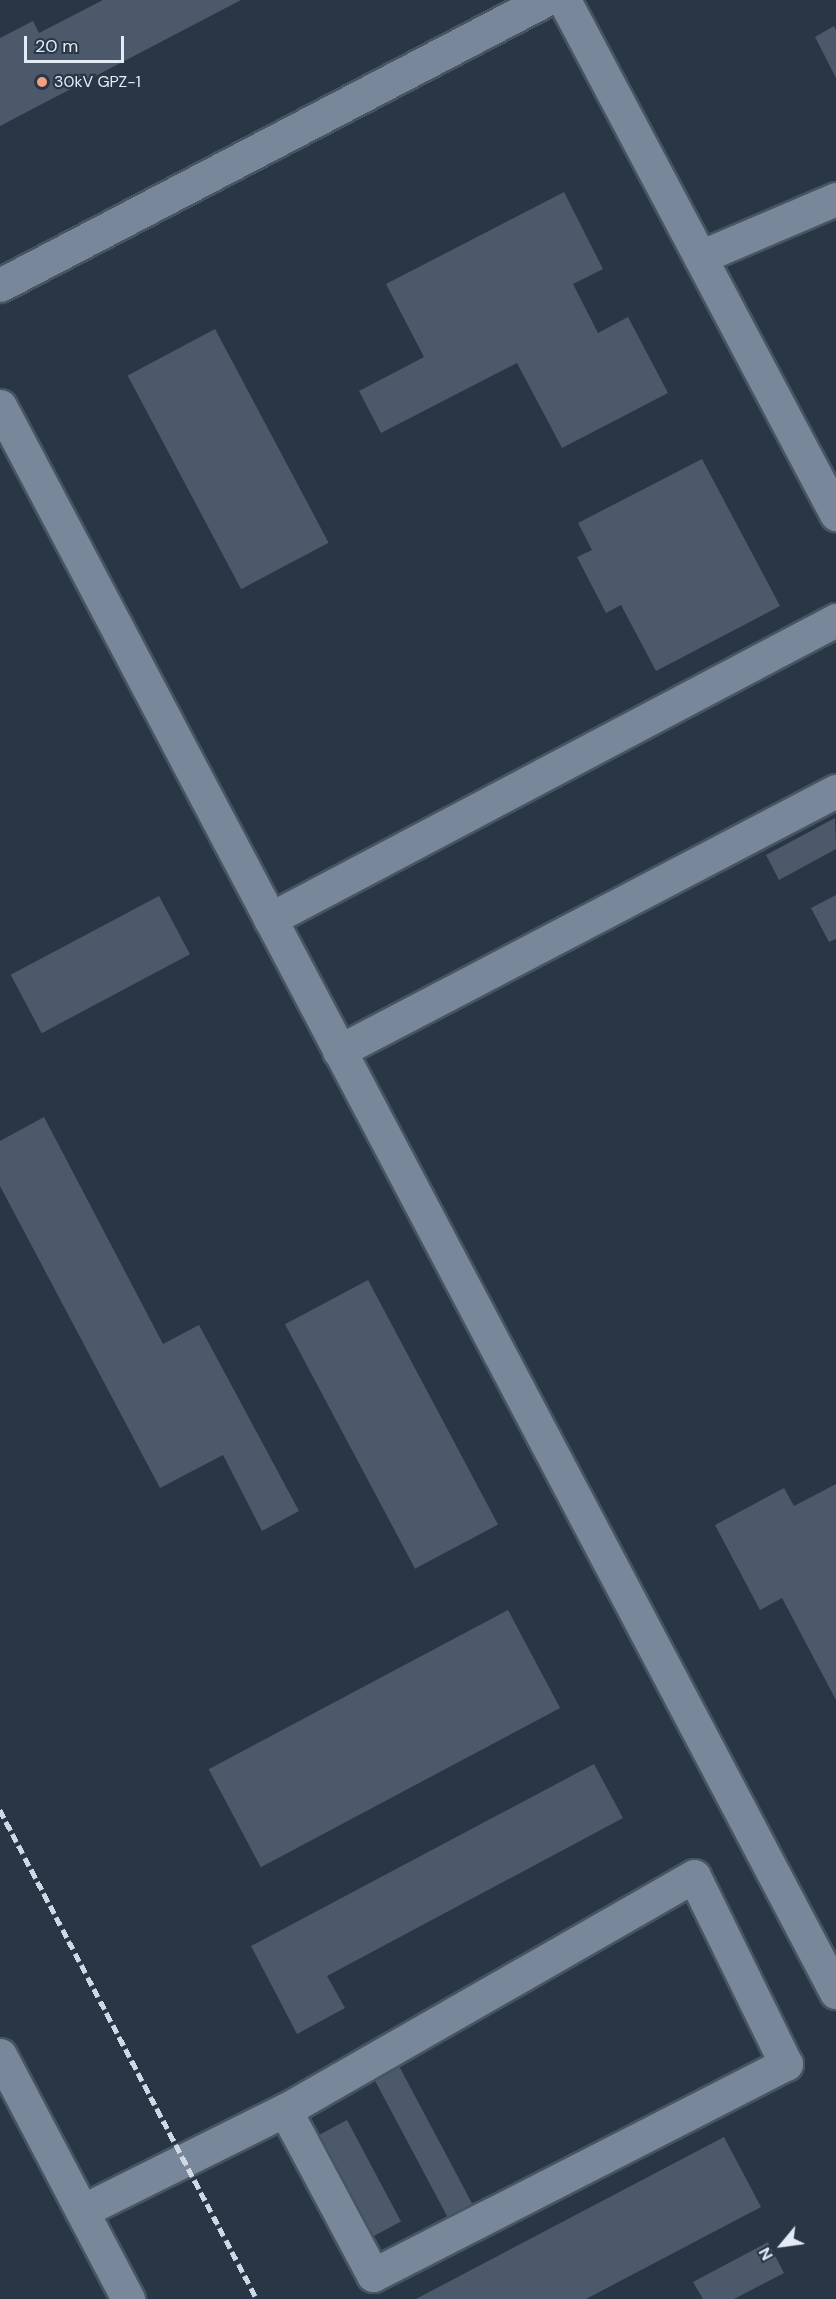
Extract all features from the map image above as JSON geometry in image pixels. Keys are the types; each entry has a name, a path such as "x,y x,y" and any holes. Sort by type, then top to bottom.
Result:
{"lane":[{"path":"0,285 545,0"},
{"path":"564,0 836,514"},
{"path":"700,257 836,199"},
{"path":"0,406 836,1992"},
{"path":"270,919 836,620"},
{"path":"339,1051 836,791"},
{"path":"82,2211 285,2110 694,1876 786,2064 373,2275 285,2110"},
{"path":"0,2055 128,2299"}],"building":[{"name":"30kV GPZ-1","path":"103,0 241,0 0,126 0,38 33,21 39,33"},
{"path":"834,26 836,30 836,78 815,37"},
{"path":"564,192 603,269 573,284 598,333 628,317 668,393 562,448 517,363 381,433 359,391 424,357 386,284"},
{"path":"215,329 329,543 241,589 128,375"},
{"path":"702,459 780,606 656,671 621,605 606,613 577,557 592,550 578,523"},
{"path":"835,818 836,849 779,880 766,855"},
{"path":"836,895 836,939 829,942 811,908"},
{"path":"159,896 190,954 42,1033 11,975"},
{"path":"44,1117 163,1344 199,1325 299,1511 262,1531 223,1455 160,1488 0,1186 0,1141"},
{"path":"368,1280 498,1525 415,1569 285,1324"},
{"path":"836,1484 836,1700 782,1598 760,1610 715,1525 784,1488 794,1506"},
{"path":"508,1610 560,1708 261,1867 209,1769"},
{"path":"594,1764 623,1818 327,1976 345,2008 297,2034 251,1946"},
{"path":"399,2066 473,2206 448,2219 374,2079"},
{"path":"347,2120 401,2222 370,2238 316,2136"},
{"path":"724,2137 761,2207 586,2299 416,2299"},
{"path":"768,2242 784,2273 734,2299 703,2299 693,2282"}],"railway":[{"path":"0,1810 257,2299"}],"place":[{"name":"30kV GPZ-1","path":"42,82"}]}
